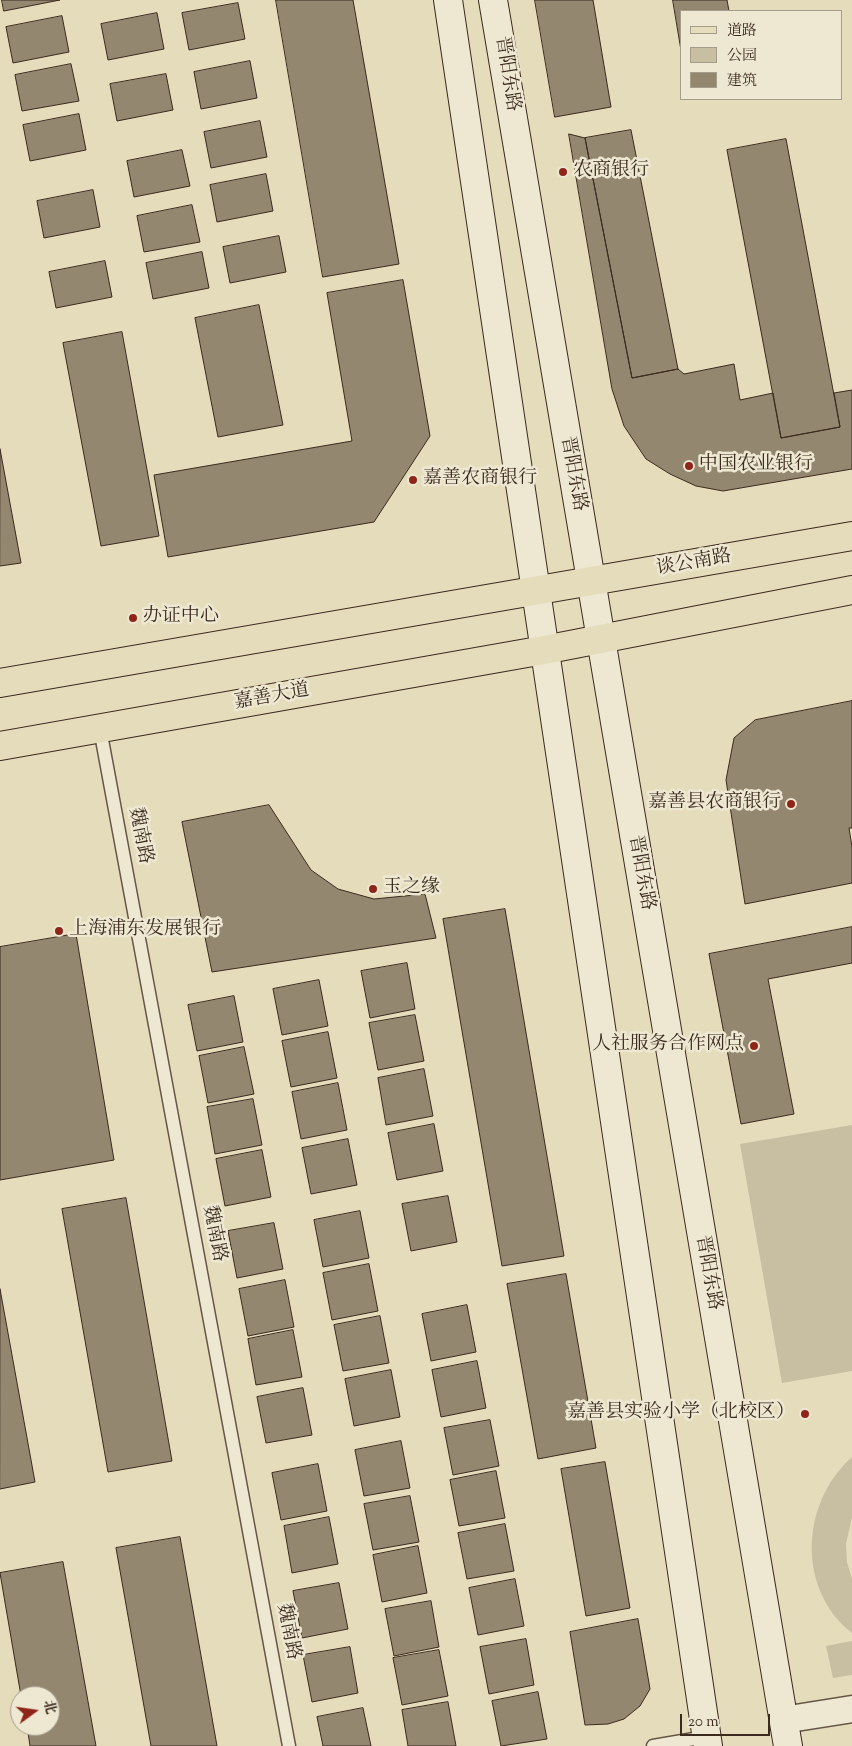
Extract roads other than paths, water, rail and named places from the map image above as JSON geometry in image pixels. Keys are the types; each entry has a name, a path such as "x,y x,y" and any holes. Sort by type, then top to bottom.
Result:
{"main road":[{"path":"448,0 707,1741"},
{"name":"晋阳东路","path":"493,0 788,1746"},
{"name":"谈公南路","path":"535,592 852,536"},
{"path":"544,650 852,590"},
{"path":"0,683 535,592"},
{"name":"嘉善大道","path":"0,746 544,650"}],"street":[{"path":"783,1720 852,1709"}],"lane":[{"name":"魏南路","path":"100,729 289,1746"},
{"path":"653,1746 707,1741"}],"place":[{"name":"农商银行","path":"563,172"},
{"name":"中国农业银行","path":"689,466"},
{"name":"嘉善农商银行","path":"413,480"},
{"name":"办证中心","path":"133,618"},
{"name":"嘉善县农商银行","path":"791,804"},
{"name":"玉之缘","path":"373,889"},
{"name":"上海浦东发展银行","path":"59,931"},
{"name":"人社服务合作网点","path":"754,1046"},
{"name":"嘉善县实验小学（北校区）","path":"805,1414"}]}
